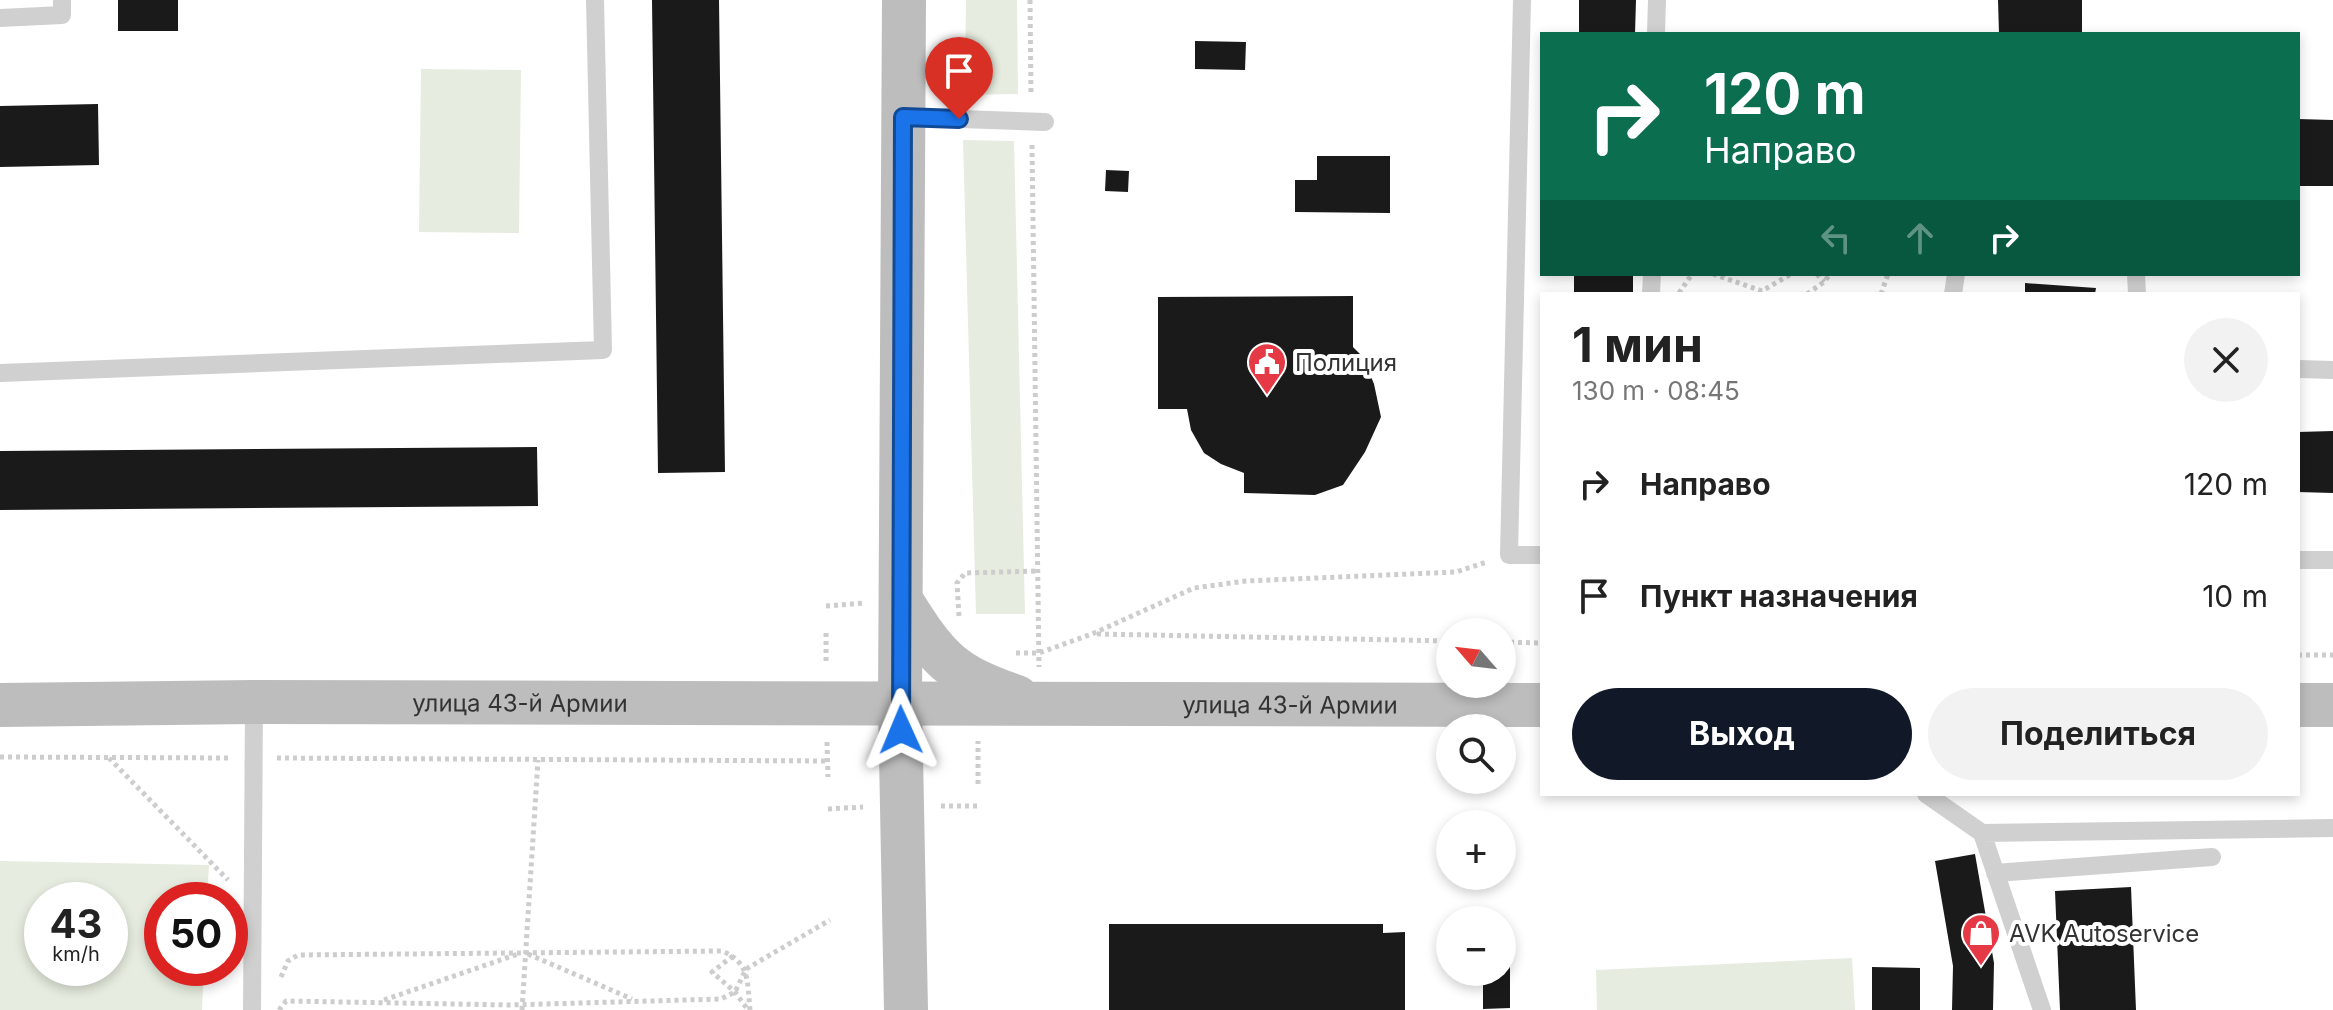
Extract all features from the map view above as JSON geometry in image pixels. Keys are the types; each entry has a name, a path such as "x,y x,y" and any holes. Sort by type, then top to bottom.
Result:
{"main road":[{"path":"904,0 900,705 906,1010"},
{"name":"улица 43-й Армии","path":"901,600 929,645 951,668 979,684 1540,705"},
{"name":"улица 43-й Армии","path":"0,705 254,702 900,705 1039,686"},
{"path":"2300,705 2333,705"}],"lane":[{"path":"0,18 62,15 62,0"},
{"path":"0,373 603,350 595,0"},
{"path":"1522,0 1509,555 1540,555"},
{"path":"1656,32 1657,0"},
{"path":"903,117 1038,122"},
{"path":"2300,369 2333,370"},
{"path":"2300,560 2333,560"},
{"path":"252,1010 254,702"},
{"path":"1929,796 1982,833 2333,828"},
{"path":"1982,833 2042,1010"},
{"path":"1995,873 2212,857"}],"path":[{"path":"1030,0 1038,122 1039,686"},
{"path":"1718,276 1753,291 1762,291 1788,276"},
{"path":"1819,276 1824,282"},
{"path":"1810,292 1828,276"},
{"path":"1004,653 1039,653 1092,634 1194,588 1246,581 1456,572 1509,555"},
{"path":"960,624 957,583 965,573 1038,571"},
{"path":"1092,634 1436,641"},
{"path":"1516,642 1540,643"},
{"path":"2300,655 2333,655"},
{"path":"0,757 828,761 828,777"},
{"path":"108,757 253,906"},
{"path":"522,1007 538,760"},
{"path":"286,1001 522,1007 721,999 735,992 746,969 830,920"},
{"path":"286,1001 281,990 281,975 288,961 298,955 722,951 734,956 746,969 749,1010"},
{"path":"378,1003 524,952 637,1001"},
{"path":"734,956 712,972 735,992 749,1010"},
{"path":"279,1010 286,1001"}],"shaded area":[{"path":"966,0 1017,0 1018,94 965,95"},
{"path":"421,69 521,70 519,233 419,232"},
{"path":"963,140 1014,141 1025,614 976,614"},
{"path":"0,861 209,865 208,882 144,882 144,986 203,986 202,1010 0,1010"},
{"path":"1852,958 1855,1010 1597,1010 1596,970"}],"building":[{"path":"118,0 178,0 178,31 118,31"},
{"path":"652,0 719,0 725,472 658,473"},
{"path":"1579,0 1636,0 1635,32 1579,32"},
{"path":"1998,0 2082,0 2082,32 1999,32"},
{"path":"1195,41 1246,42 1245,70 1195,69"},
{"path":"98,104 99,165 0,167 0,106"},
{"path":"2300,119 2333,120 2333,186 2300,186"},
{"path":"1317,156 1390,156 1390,213 1295,212 1295,180 1317,180"},
{"path":"1106,170 1129,171 1128,192 1105,191"},
{"path":"1574,276 1633,276 1633,292 1574,292"},
{"path":"2025,283 2096,288 2095,292 2025,292"},
{"name":"Полиция","path":"1353,296 1353,347 1363,357 1374,384 1381,417 1365,452 1343,485 1315,495 1244,493 1244,473 1204,453 1191,430 1187,409 1158,409 1158,297"},
{"path":"2333,431 2333,493 2300,492 2300,432"},
{"path":"537,447 538,506 0,510 0,451"},
{"path":"1975,854 1994,963 1993,1010 1952,1010 1953,966 1935,861"},
{"path":"2131,887 2136,1010 2060,1010 2055,891"},
{"path":"1109,924 1383,924 1383,933 1405,932 1405,1010 1109,1010"},
{"path":"1872,967 1920,968 1920,1010 1872,1010"},
{"path":"1483,986 1510,986 1510,1008 1483,1009"}],"place":[{"name":"Полиция","path":"1267,396"},
{"name":"AVK Autoservice","path":"1981,967"}],"route":[{"path":"901,730 903,117 959,119"}]}
